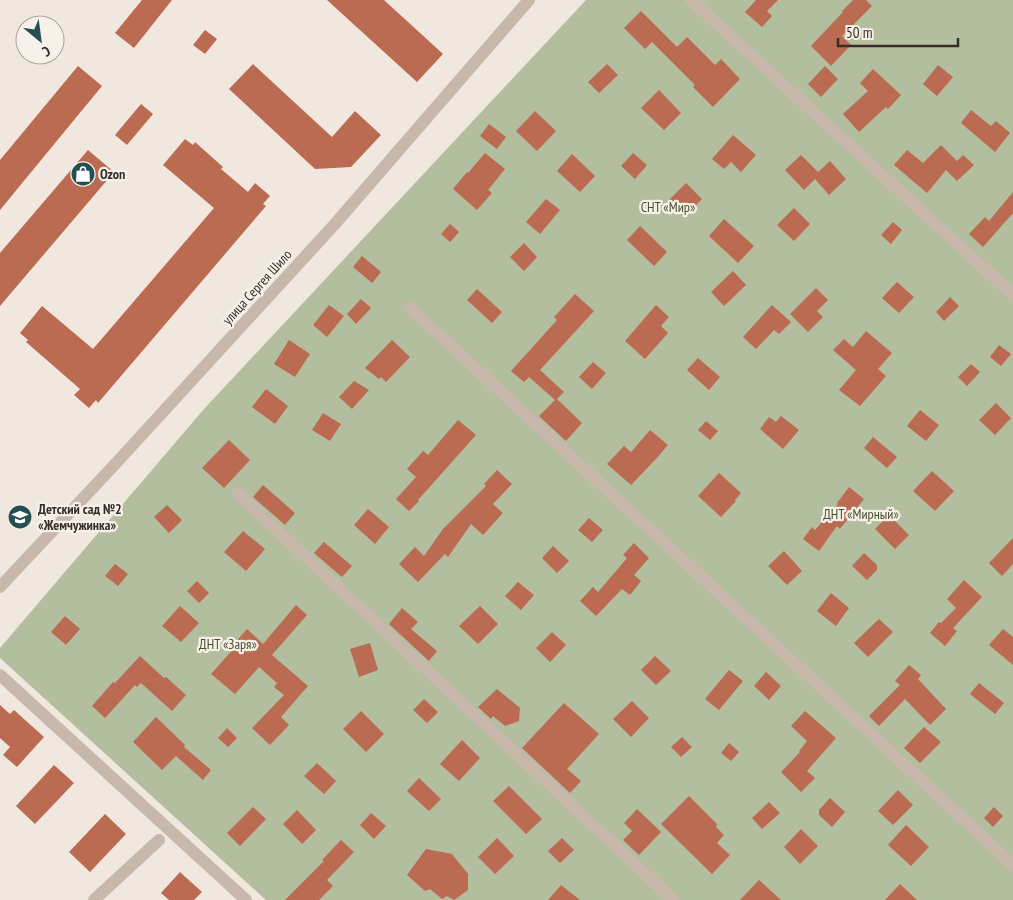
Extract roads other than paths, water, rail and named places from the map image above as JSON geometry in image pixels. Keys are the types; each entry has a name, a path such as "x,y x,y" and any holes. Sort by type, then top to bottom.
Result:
{"street":[{"name":"улица Сергея Шило","path":"0,587 118,462 327,232 529,0"},
{"path":"691,0 1013,294"},
{"path":"410,308 1013,865"},
{"path":"237,493 672,900"},
{"path":"0,675 246,900"},
{"path":"94,900 159,840"}],"place":[{"name":"Ozon","path":"83,174"},
{"name":"Детский сад №2 «Жемчужинка»","path":"20,517"}],"park label":[{"name":"СНТ «Мир»","path":"668,207"},
{"name":"ДНТ «Мирный»","path":"861,514"},
{"name":"ДНТ «Заря»","path":"228,644"}]}
